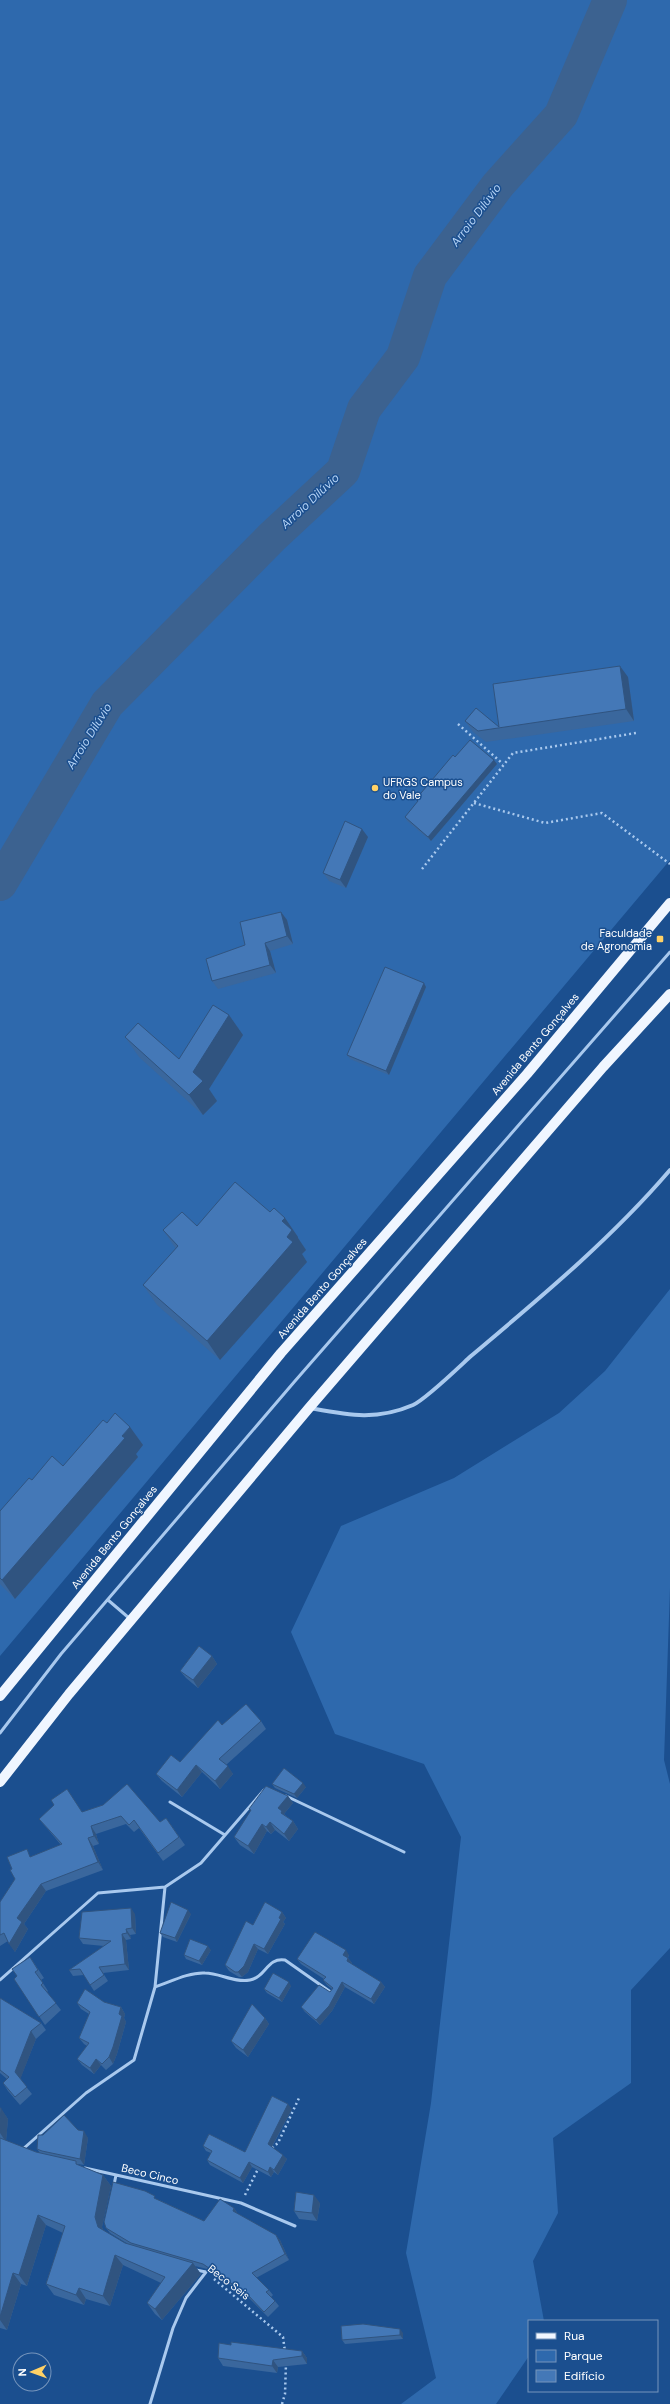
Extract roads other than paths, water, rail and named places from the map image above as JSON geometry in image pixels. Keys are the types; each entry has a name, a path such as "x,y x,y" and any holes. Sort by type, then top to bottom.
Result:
{"main road":[{"name":"Avenida Bento Gonçalves","path":"0,1696 281,1353 527,1074 670,903"},
{"path":"0,1782 69,1694 309,1408 603,1067 670,994"}],"street":[{"path":"309,1408 348,1415 381,1415 415,1404 567,1275 647,1198 670,1170"}],"lane":[{"path":"0,1733 61,1654 300,1375 670,952"},
{"path":"108,1600 131,1620"},
{"path":"0,1980 71,1915 98,1893 165,1887 201,1863 266,1787"},
{"path":"280,1794 404,1852"},
{"path":"170,1802 225,1835"},
{"path":"22,2150 86,2093 134,2060 155,1988 165,1887"},
{"path":"155,1988 187,1976 205,1973 234,1980 250,1980 256,1978 273,1960 280,1959 285,1960 334,1994"},
{"path":"15,2148 28,2152"},
{"name":"Beco Cinco","path":"77,2167 241,2204 295,2226"},
{"path":"113,2190 116,2175"},
{"name":"Beco Seis","path":"150,2404 173,2328 186,2298 206,2272 192,2268"}],"waterway":[{"name":"Arroio Dilúvio","path":"0,884 107,704 272,537 343,471 364,409 403,357 430,276 498,185 561,115 610,0"}],"place":[{"name":"UFRGS Campus do Vale","path":"375,788"},
{"name":"Faculdade de Agronomia","path":"660,939"}]}
